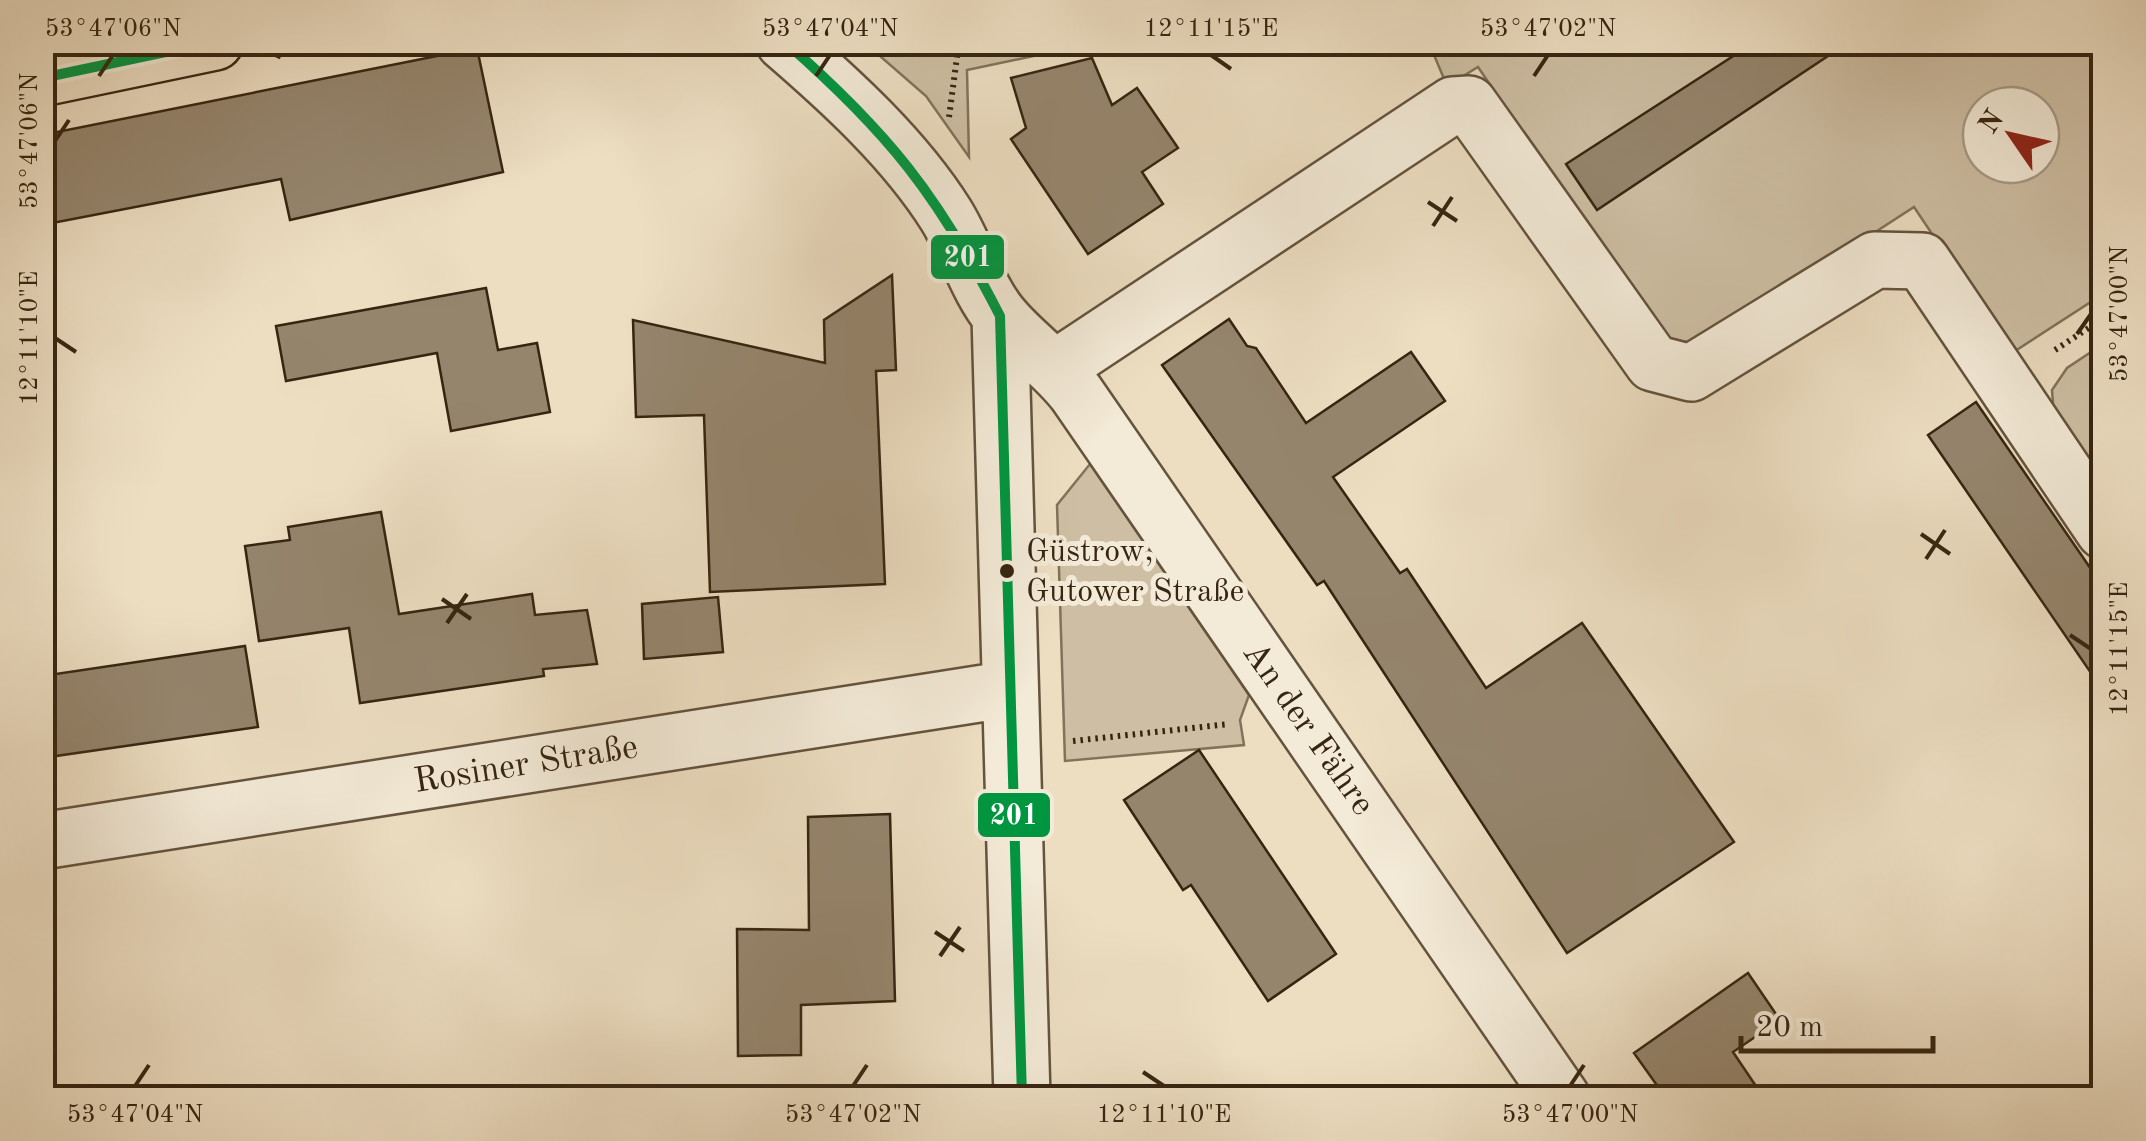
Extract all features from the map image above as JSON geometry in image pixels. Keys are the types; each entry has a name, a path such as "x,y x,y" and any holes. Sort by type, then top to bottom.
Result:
{"main road":[{"path":"42,78 215,42"}],"street":[{"name":"An der Fähre","path":"784,42 828,80 921,178 947,216 1000,316 1056,368 1562,1098"},
{"path":"1056,368 1453,106 1468,104 1653,362 1691,373 1875,260 1922,261 2104,531"},
{"path":"1000,316 1022,1098"},
{"name":"Rosiner Straße","path":"42,841 1010,689"}],"path":[{"path":"954,82 959,42"},
{"path":"1070,741 1299,717"}],"shaded area":[{"path":"865,43 1095,43 967,70 969,157 926,96"},
{"path":"1429,43 2103,43 2103,294 2012,353 1914,207 1701,345 1662,337 1478,67 1447,86"},
{"path":"2103,344 2103,491 2054,416 2052,390 2067,368"},
{"path":"1090,464 1249,695 1240,720 1244,745 1065,761 1057,505"}],"building":[{"path":"1755,42 1849,42 1597,210 1566,164"},
{"path":"477,48 503,172 290,220 281,179 42,225 42,135"},
{"path":"1092,58 1112,105 1137,88 1178,148 1142,172 1163,204 1088,254 1011,139 1026,128 1011,78"},
{"path":"892,275 896,370 876,371 885,584 710,592 704,415 636,417 633,320 825,363 824,320"},
{"path":"486,288 498,350 537,343 550,412 451,431 437,353 286,381 276,326"},
{"path":"1229,319 1247,346 1256,348 1306,423 1411,352 1445,401 1333,477 1400,573 1407,569 1486,688 1582,623 1734,842 1567,953 1324,581 1317,585 1162,365"},
{"path":"1976,402 2104,588 2104,692 1928,435"},
{"path":"381,512 399,614 532,594 535,615 587,610 597,664 543,669 544,676 360,703 349,628 259,641 245,546 290,540 288,527"},
{"path":"718,597 723,652 644,659 642,604"},
{"path":"245,646 258,727 42,758 42,676"},
{"path":"1199,750 1336,954 1268,1001 1191,885 1183,890 1124,800"},
{"path":"890,814 895,1001 801,1005 801,1055 738,1056 737,929 809,930 808,817"},
{"path":"1748,973 1780,1020 1733,1052 1764,1098 1666,1098 1634,1053"}],"transit line":[{"name":"201","path":"42,78 213,42"},
{"name":"201","path":"785,42 853,106 908,167 955,235 1000,316 1022,1098"}],"place":[{"name":"Güstrow, Gutower Straße","path":"1007,571"}]}
